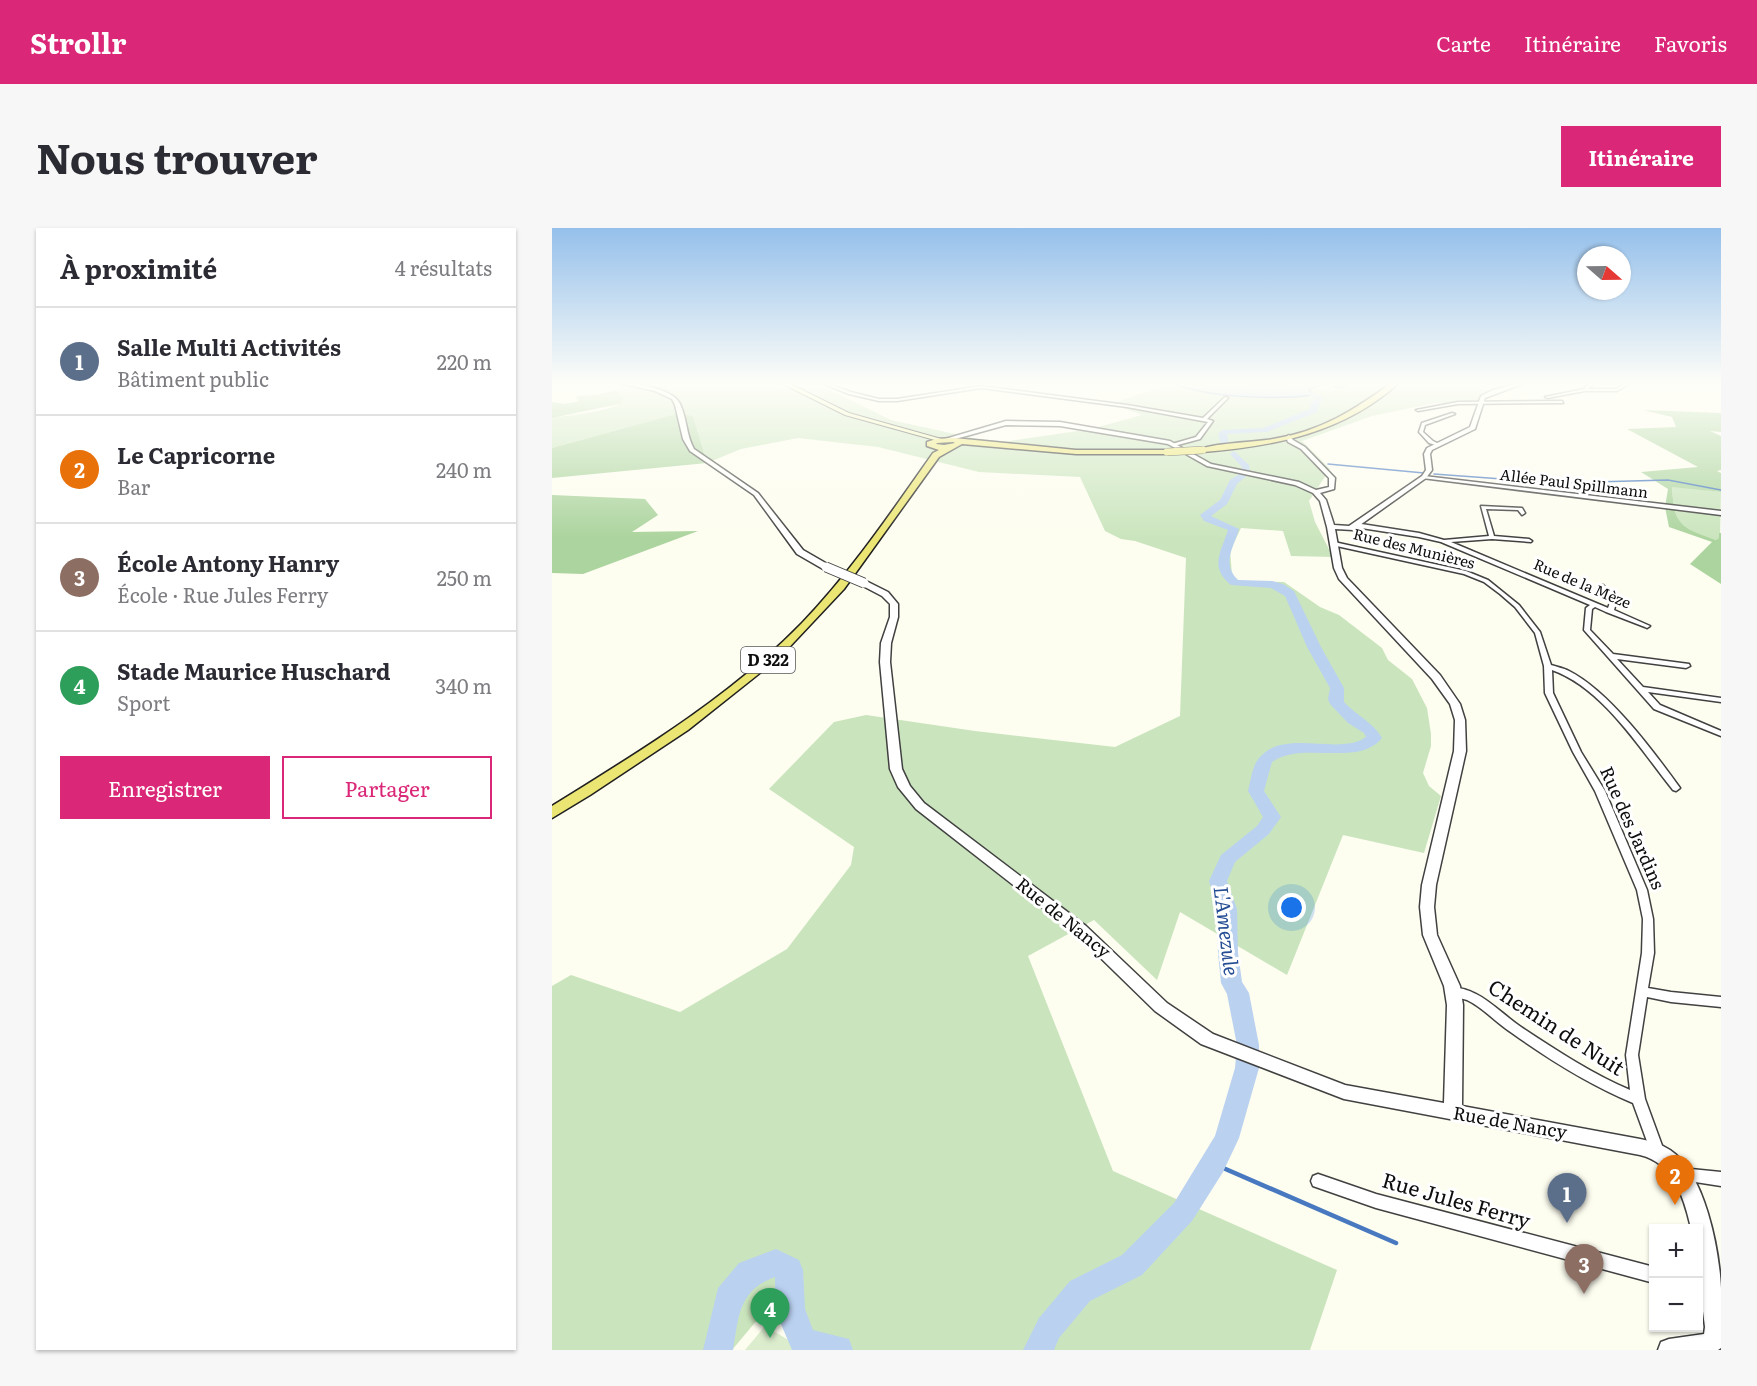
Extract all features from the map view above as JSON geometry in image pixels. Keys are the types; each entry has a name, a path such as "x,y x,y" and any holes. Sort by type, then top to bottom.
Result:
{"main road":[{"path":"920,435 952,443 980,446 1076,452 1167,452 1203,450 1300,434"},
{"path":"920,435 935,448 952,443"},
{"name":"D 322","path":"552,813 662,743 745,680 803,628 844,582 935,448 952,443"}],"street":[{"name":"Rue de Nancy","path":"685,434 692,450 756,494 803,556 885,594 894,604 894,617 886,643 885,662 896,769 910,796 1082,930 1177,1020 1207,1039 1344,1092 1657,1151"},
{"path":"952,443 968,434"},
{"path":"952,443 968,434"},
{"path":"1111,434 1174,445 1200,461 1229,470 1297,483 1316,492 1323,500 1338,568 1343,579 1436,677 1455,704 1460,720 1460,751 1429,885 1427,907 1430,935 1453,992 1453,1113"},
{"path":"1174,445 1193,440 1202,434"},
{"path":"1423,434 1437,445"},
{"path":"1330,524 1350,528 1355,525 1424,477 1430,470 1429,449 1460,434"},
{"path":"1289,437 1290,441 1303,448 1329,473 1333,481 1330,489 1316,492"},
{"name":"Allée Paul Spillmann","path":"1424,477 1721,513"},
{"path":"1484,511 1522,513 1520,509 1483,507 1484,511 1492,537"},
{"path":"1355,525 1419,534 1443,541 1492,537 1529,542"},
{"name":"Rue de la Mèze","path":"1443,541 1647,626"},
{"name":"Rue des Munières","path":"1334,544 1478,578 1502,593 1517,606 1538,633 1548,666"},
{"path":"1425,575 1432,566"},
{"path":"1600,586 1614,600 1612,608 1608,611"},
{"path":"1594,605 1589,608 1586,628 1660,709 1721,734"},
{"path":"1611,656 1686,666"},
{"path":"1548,666 1563,670 1605,701 1676,788"},
{"name":"Rue des Jardins","path":"1548,666 1549,693 1577,752 1600,791 1646,906 1648,953 1632,1055 1638,1099 1657,1151"},
{"path":"1640,688 1721,700"},
{"name":"Chemin de Nuit","path":"1453,992 1470,996 1525,1036 1603,1083 1638,1099"},
{"path":"1642,992 1671,998 1721,1002"},
{"path":"1657,1151 1674,1164 1690,1191 1699,1224 1704,1287 1718,1341 1669,1350"},
{"path":"1681,1174 1721,1179"},
{"name":"Rue Jules Ferry","path":"1318,1181 1376,1201 1649,1274"}],"green space":[{"path":"552,434 601,434 552,448"},
{"path":"601,434 698,434 707,463 552,478 552,448"},
{"path":"698,434 957,434 996,443 1055,434 1321,434 1302,441 1330,469 1309,501 1315,522 1333,557 1291,556 1283,531 1241,528 1230,551 1232,575 1239,581 1284,582 1320,607 1339,615 1382,648 1388,660 1412,679 1427,708 1431,734 1431,746 1423,773 1429,786 1441,796 1424,853 1343,835 1287,975 1180,912 1157,980 1094,920 1028,956 1113,1171 1337,1270 1310,1350 828,1350 763,1313 732,1350 552,1350 552,986 571,975 680,1012 787,949 851,865 854,847 769,789 834,722 866,715 975,731 1115,747 1180,716 1186,558 1135,541 1121,539 1105,531 1080,477 979,472 878,447 798,438 741,449 707,463"},
{"path":"1637,434 1721,436 1721,470 1717,471 1721,473 1721,492 1672,487 1675,510 1687,528 1716,540 1721,533 1721,584 1690,564 1712,542 1669,527 1665,507 1668,489 1641,472 1698,467"},
{"path":"1672,486 1721,492 1720,538 1716,540 1704,536 1681,523 1675,509"},
{"path":"552,495 645,499 658,515 632,532 698,531 583,574 552,573"},
{"path":"765,1326 805,1350 745,1350"}],"waterway":[{"name":"L'Amezule","path":"1222,434 1225,444"},
{"name":"L'Amezule","path":"1038,1350 1049,1328 1080,1291 1132,1265 1183,1212 1214,1164 1227,1138 1247,1068 1248,1045 1238,993 1232,983 1228,953 1227,909 1218,881 1227,859 1263,830 1272,817 1256,791 1264,762 1275,752 1288,749 1354,747 1366,744 1374,738 1370,730 1353,720 1337,704 1335,699 1337,688 1314,647 1290,594 1272,585 1235,583 1227,574 1223,556 1234,529 1208,519 1205,515 1224,502 1233,482 1245,473 1246,467 1234,454"},
{"path":"1328,464 1424,473"},
{"path":"1434,474 1556,483 1668,480 1721,490"},
{"path":"1214,1164 1396,1243"},
{"name":"L'Amezule","path":"718,1350 728,1298 749,1273 776,1263 789,1270 790,1310 804,1343 838,1350"}],"place":[{"name":"Le Capricorne","path":"1675,1205"},
{"name":"Salle Multi Activités","path":"1567,1223"},
{"name":"École Antony Hanry","path":"1584,1294"},
{"name":"Stade Maurice Huschard","path":"770,1338"}]}
